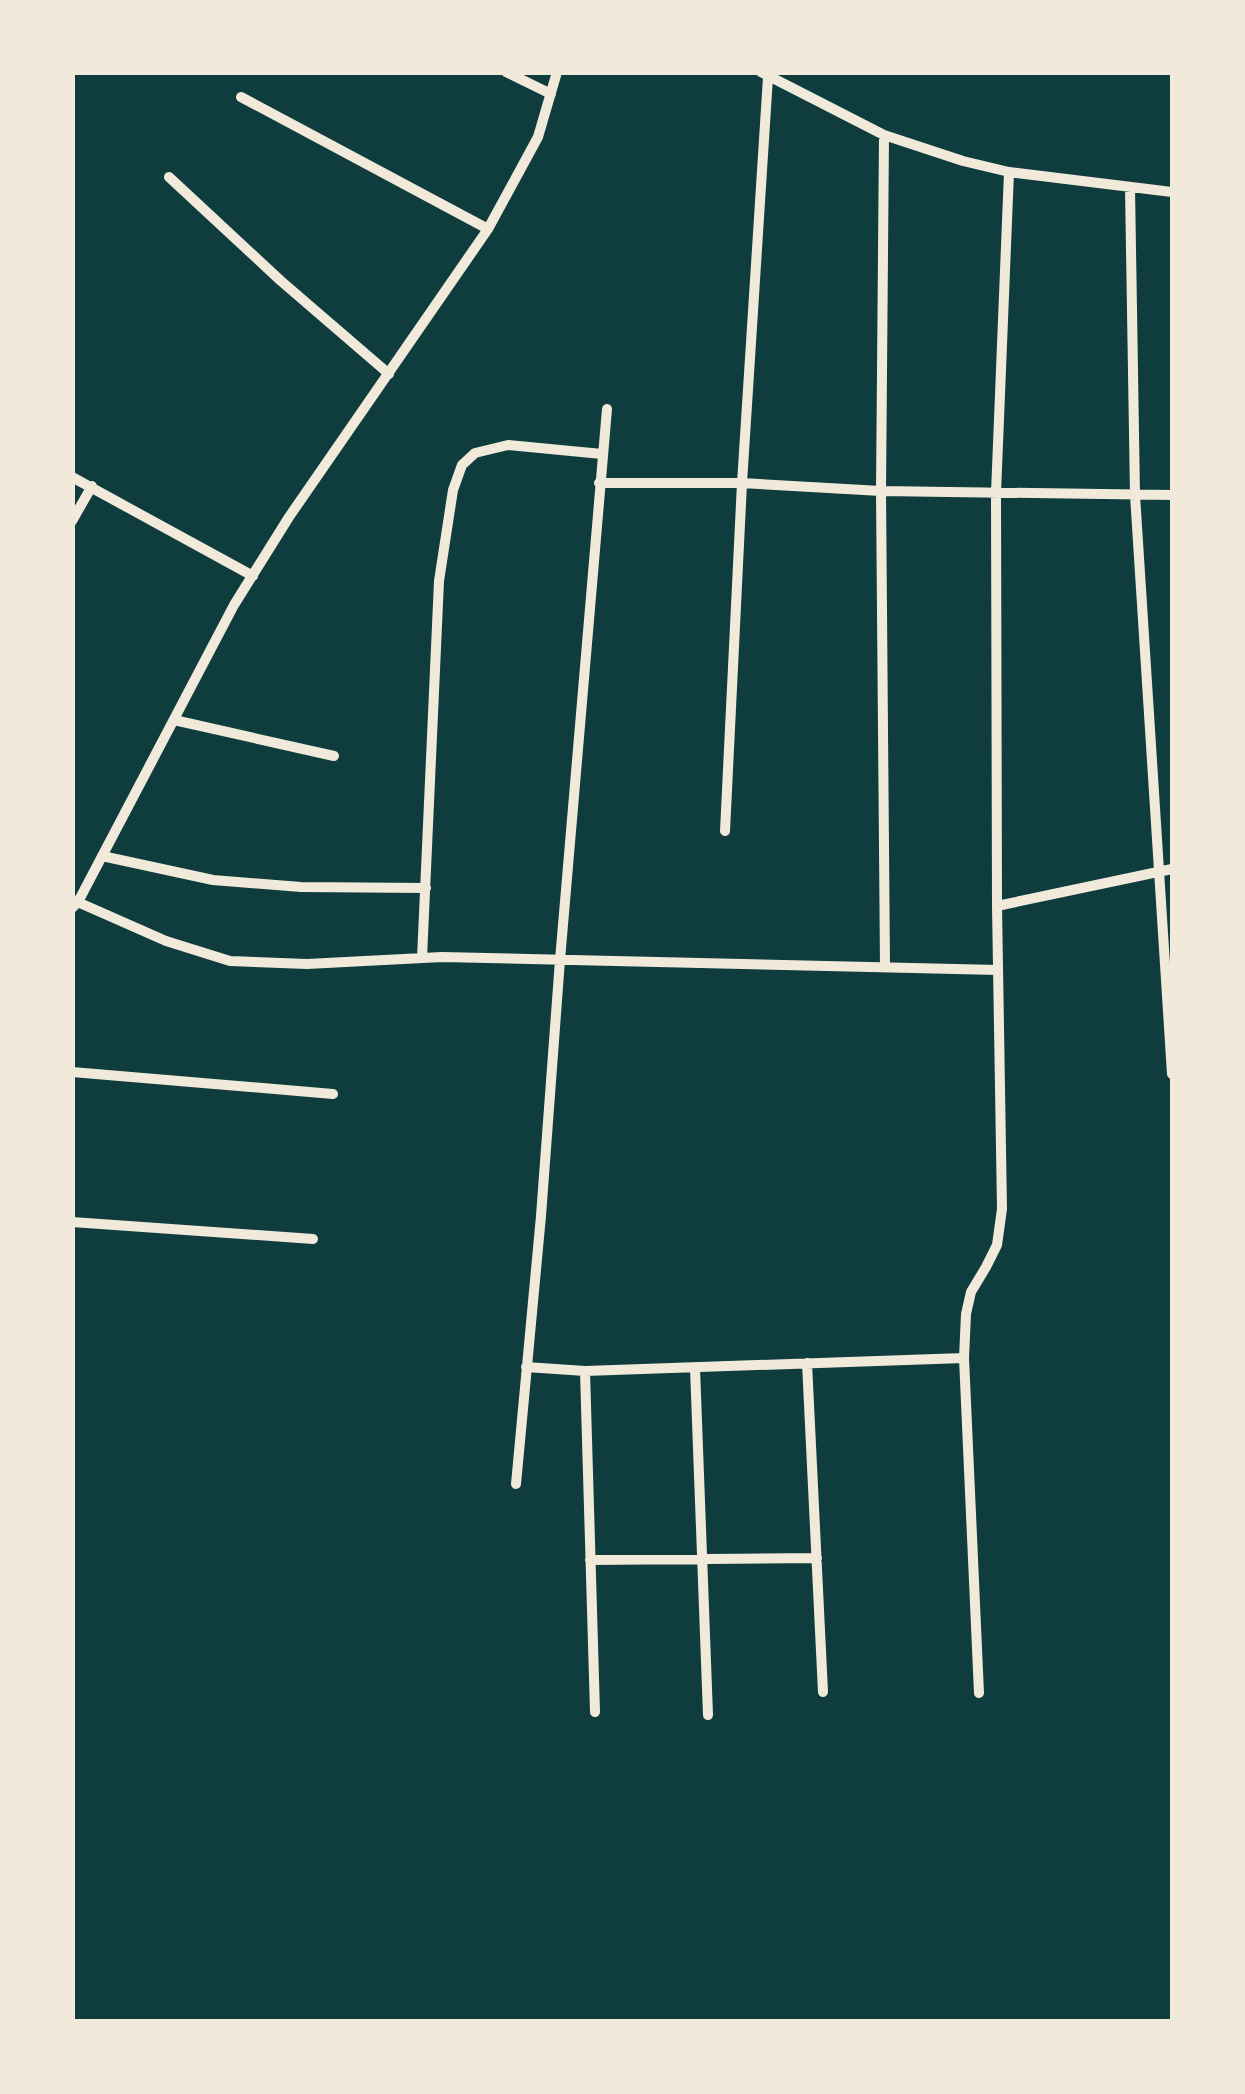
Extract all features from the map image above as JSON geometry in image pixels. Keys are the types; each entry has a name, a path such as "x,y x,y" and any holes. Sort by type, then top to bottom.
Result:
{"street":[{"path":"506,72 551,94"},
{"path":"557,72 538,137 488,229 289,517 234,605 74,903 166,942 230,961 308,964 422,958 998,970"},
{"path":"726,831 764,75 884,135 963,161 1009,172 1172,192"},
{"path":"241,97 488,229"},
{"path":"884,135 881,491 885,968"},
{"path":"980,1692 964,1358 970,1292 997,1245 1002,1210 996,493 1009,172"},
{"path":"169,178 389,374"},
{"path":"1130,187 1135,495 1166,871 1172,1074"},
{"path":"516,1484 606,410"},
{"path":"422,958 439,581 453,490 462,465 475,453 508,445 602,454"},
{"path":"72,477 252,576"},
{"path":"599,483 1172,495"},
{"path":"72,521 92,486"},
{"path":"174,720 334,756"},
{"path":"102,856 213,880 301,887 426,888"},
{"path":"997,906 1166,871"},
{"path":"72,1072 334,1094"},
{"path":"72,1222 313,1239"},
{"path":"526,1368 585,1371 964,1358"},
{"path":"807,1363 824,1692"},
{"path":"694,1368 708,1715"},
{"path":"585,1371 595,1712"},
{"path":"590,1560 816,1558"}]}
